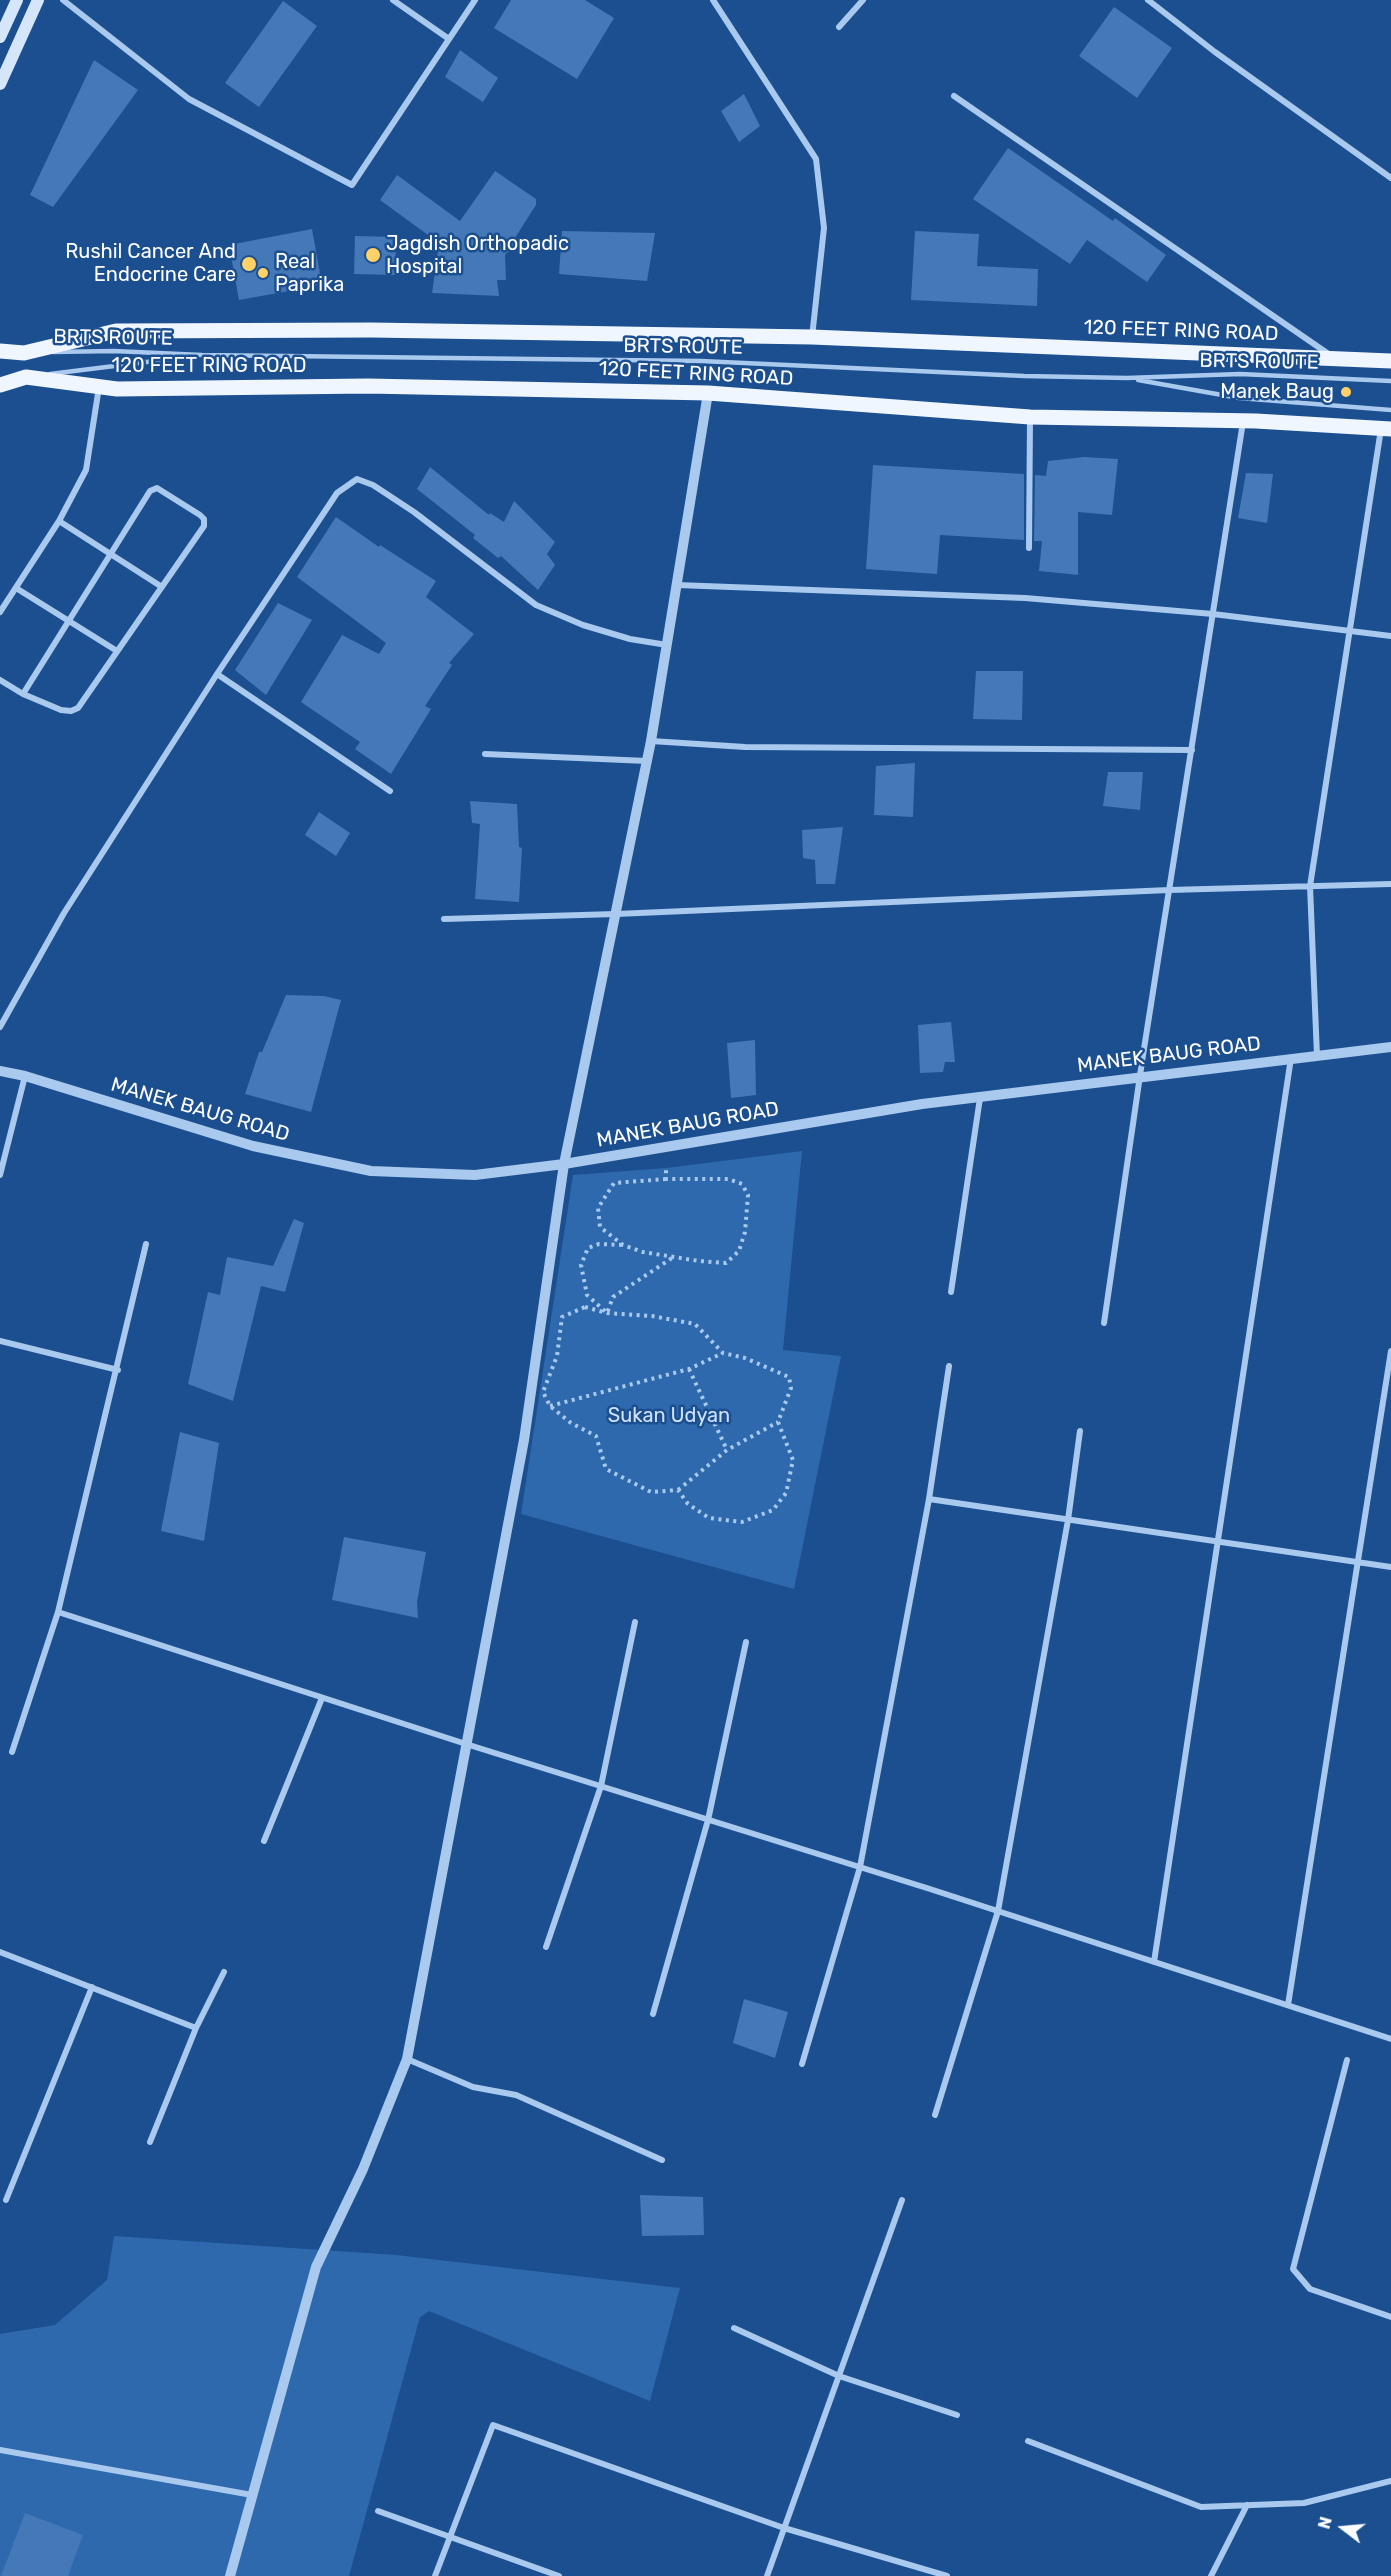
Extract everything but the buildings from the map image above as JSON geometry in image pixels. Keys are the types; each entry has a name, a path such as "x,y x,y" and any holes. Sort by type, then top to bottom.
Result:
{"main road":[{"path":"0,37 17,0"},
{"path":"0,84 38,0"},
{"name":"120 FEET RING ROAD","path":"0,351 24,353 116,331 371,330 812,338 1391,361"},
{"name":"120 FEET RING ROAD","path":"0,385 26,377 117,389 368,386 708,393 1030,417 1244,421 1386,428"}],"street":[{"path":"63,0 189,99 352,185 475,0"},
{"path":"393,0 449,39"},
{"path":"712,0 816,159 824,228 812,338"},
{"path":"839,27 863,0"},
{"path":"1148,0 1225,59 1391,178"},
{"path":"954,96 1335,359"},
{"path":"0,612 59,521 86,471 99,387"},
{"path":"230,2576 316,2267 363,2169 407,2059 524,1440 564,1164 651,741 708,393"},
{"path":"1029,548 1030,417"},
{"path":"1104,1323 1140,1076 1244,421"},
{"path":"1317,1056 1310,886 1350,631 1386,428"},
{"path":"0,1027 64,913 217,674 337,492 357,479 373,485 414,512 536,605 584,625 630,639 667,645"},
{"path":"0,680 23,694 61,710 71,711 78,708 204,526 204,519 154,488 23,694"},
{"path":"59,521 162,587"},
{"path":"677,585 1025,598 1214,614 1391,636"},
{"path":"16,588 117,651"},
{"path":"217,674 390,791"},
{"path":"651,741 745,747 1192,750"},
{"path":"485,754 647,761"},
{"path":"444,919 616,914 1169,890 1391,884"},
{"name":"MANEK BAUG ROAD","path":"0,1071 25,1076 253,1146 371,1171 475,1175 564,1164 922,1104 1391,1047"},
{"path":"1155,1962 1291,1058"},
{"path":"0,1175 25,1076"},
{"path":"951,1292 980,1098"},
{"path":"12,1752 58,1612 118,1370 146,1244"},
{"path":"0,1341 118,1370"},
{"path":"1288,2005 1391,1351"},
{"path":"802,2064 860,1867 929,1499 949,1366"},
{"path":"935,2115 998,1911 1068,1520 1080,1431"},
{"path":"929,1499 1391,1567"},
{"path":"58,1612 466,1744 998,1911 1391,2039"},
{"path":"546,1947 601,1786 635,1622"},
{"path":"653,2014 708,1820 746,1642"},
{"path":"264,1841 322,1698"},
{"path":"0,1952 196,2028"},
{"path":"150,2142 196,2028 224,1972"},
{"path":"6,2200 92,1987"},
{"path":"407,2059 473,2087 516,2094 662,2160"},
{"path":"1347,2060 1293,2269 1310,2289 1391,2317"},
{"path":"767,2576 902,2200"},
{"path":"734,2328 839,2376 957,2415"},
{"path":"435,2576 493,2425 784,2528 947,2576"},
{"path":"1028,2440 1201,2507 1304,2503 1391,2481"},
{"path":"0,2450 252,2495"},
{"path":"1211,2576 1247,2505"},
{"path":"378,2511 559,2576"}],"lane":[{"name":"BRTS ROUTE","path":"24,353 114,351 202,355 701,361 1024,376 1127,378 1240,374 1391,381"},
{"name":"BRTS ROUTE","path":"26,377 202,355"},
{"name":"BRTS ROUTE","path":"1127,378 1239,398 1391,410"}],"path":[{"path":"666,1168 666,1179"},
{"path":"607,1313 586,1296 580,1265 588,1248 599,1244 623,1245 673,1258 726,1263 739,1251 742,1242 748,1213 748,1195 742,1184 728,1179 666,1179 614,1183 598,1208 600,1227 623,1245"},
{"path":"607,1313 613,1297 673,1258"},
{"path":"585,1307 607,1313 652,1316 695,1324 723,1353 745,1358 789,1377 791,1388 778,1422 727,1450 678,1490 651,1492 606,1468 596,1436 571,1424 550,1407 543,1392 557,1356 562,1317 585,1307"},
{"path":"543,1407 689,1369 723,1353"},
{"path":"689,1369 727,1450"},
{"path":"678,1490 688,1504 709,1518 742,1522 773,1510 786,1493 793,1460 778,1422"}],"green space":[{"name":"Sukan Udyan","path":"802,1151 783,1350 841,1356 794,1589 521,1514 573,1175 666,1168"},
{"path":"114,2236 396,2255 680,2288 650,2401 429,2311 420,2317 349,2576 0,2576 0,2334 55,2325 107,2280"}],"place":[{"name":"Jagdish Orthopadic Hospital","path":"373,255"},
{"name":"Rushil Cancer And Endocrine Care","path":"249,264"},
{"name":"Real Paprika","path":"263,273"},
{"name":"Manek Baug","path":"1346,392"}]}
